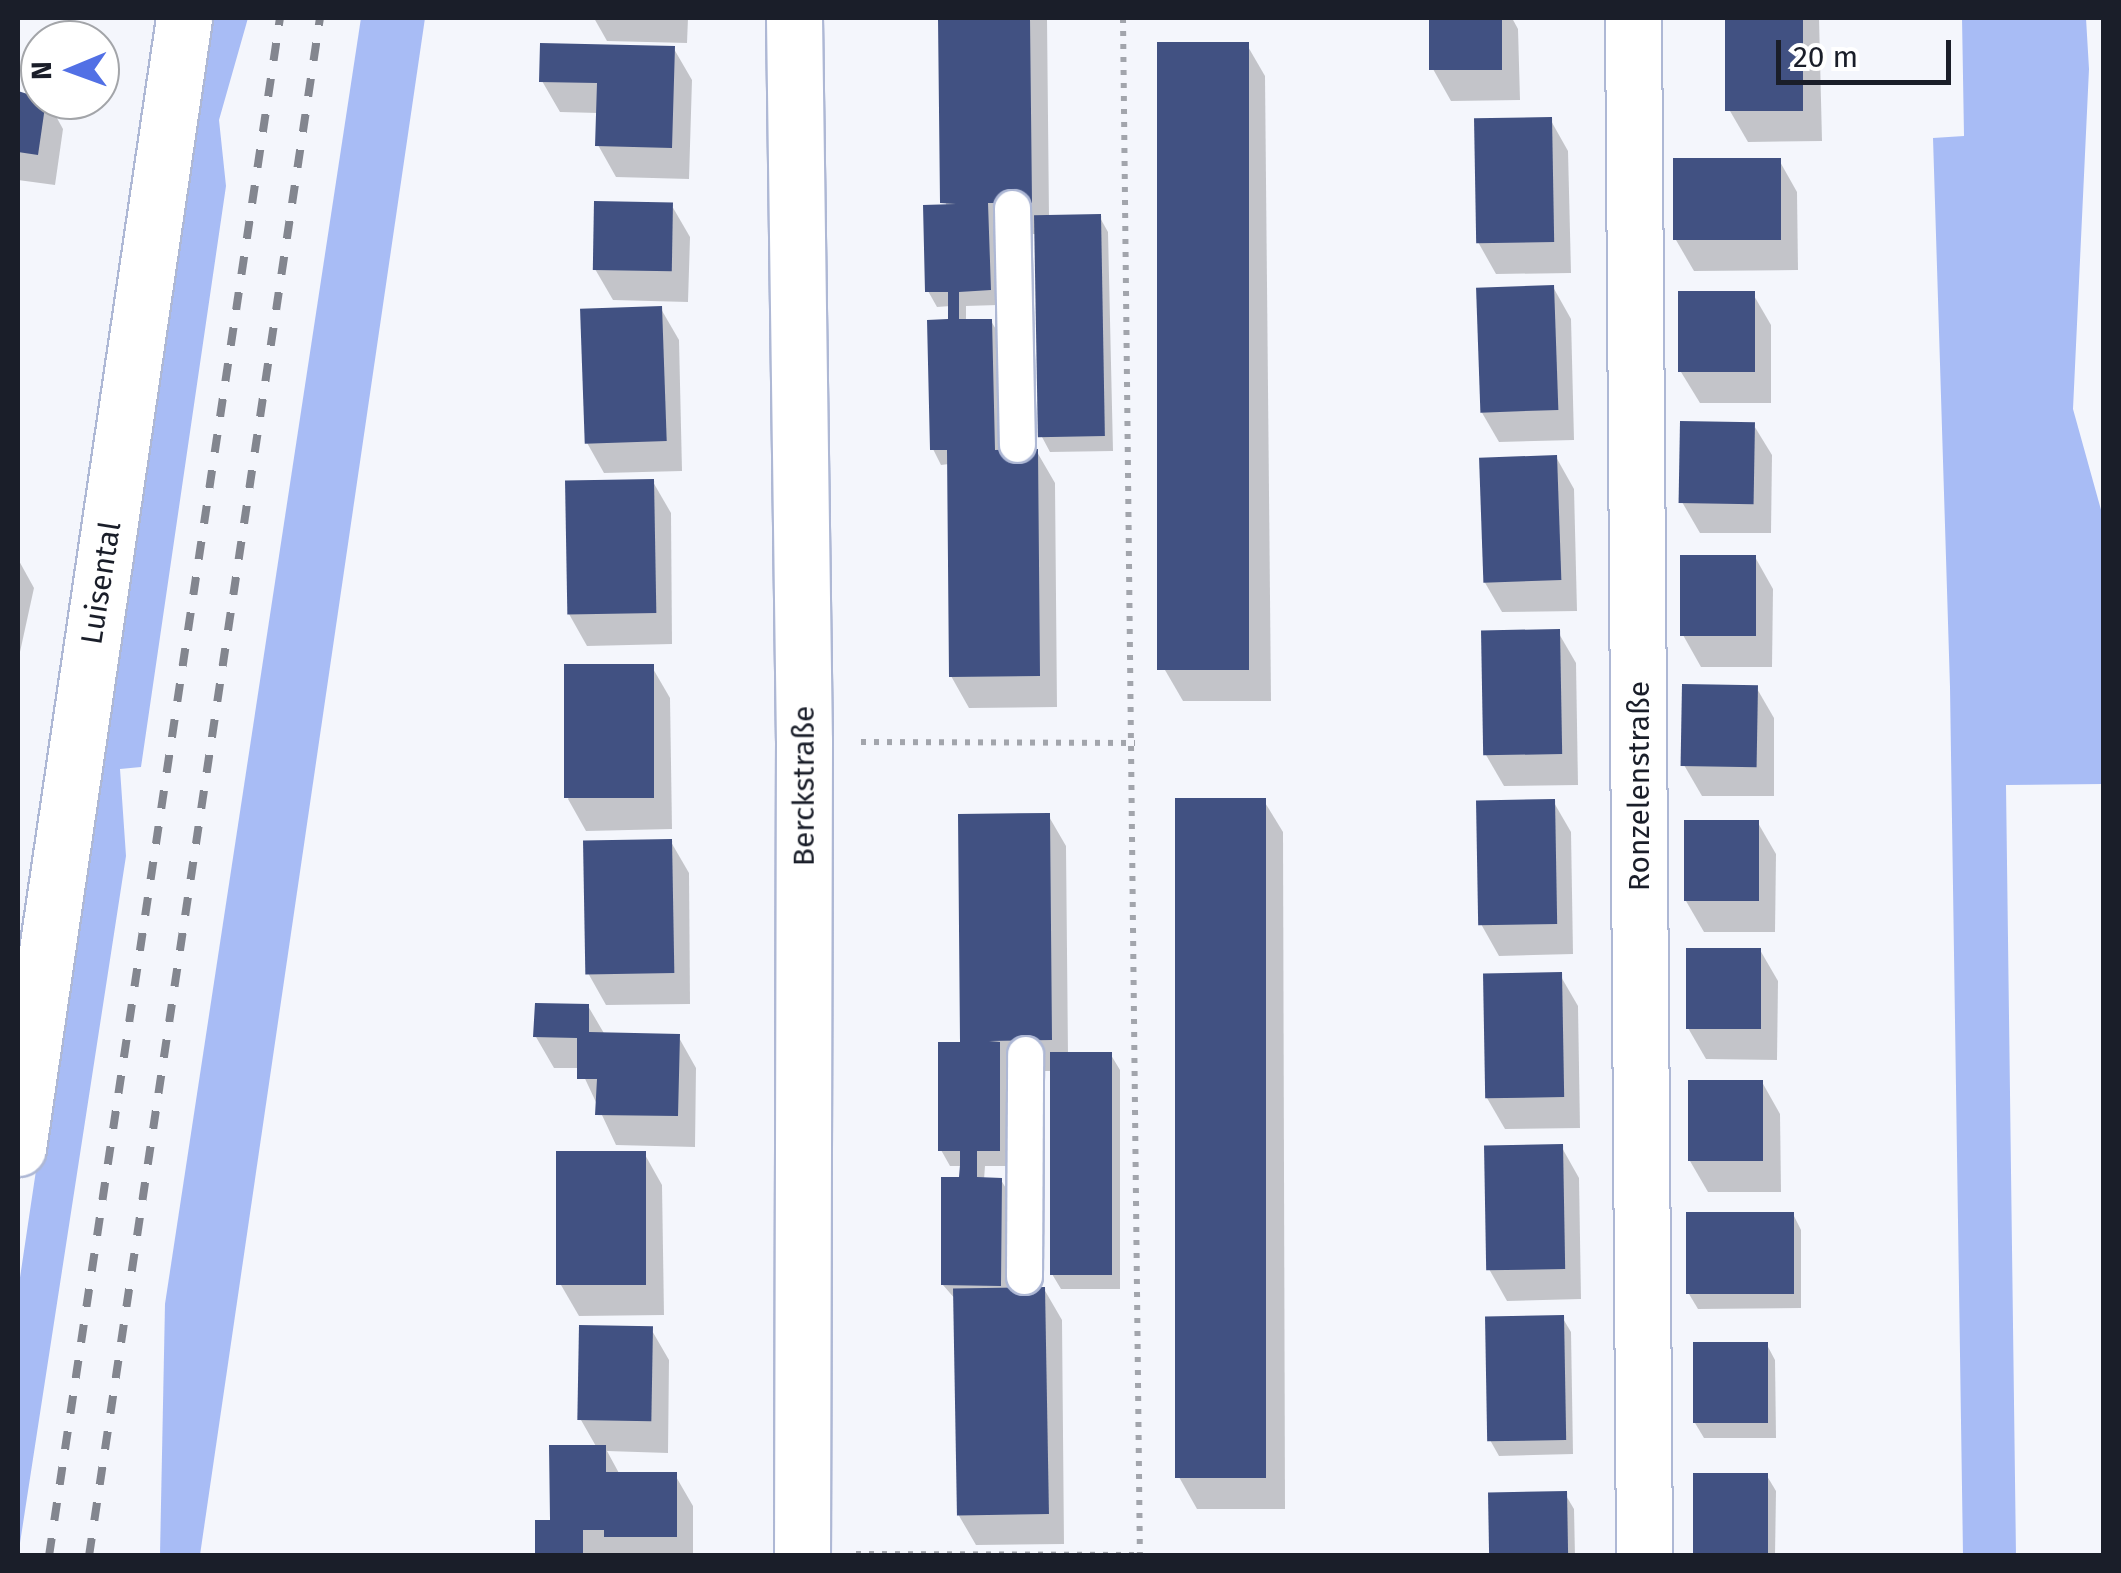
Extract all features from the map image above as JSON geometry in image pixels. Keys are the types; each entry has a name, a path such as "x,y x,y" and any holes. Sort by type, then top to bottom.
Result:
{"street":[{"name":"Luisental","path":"18,1148 25,1045 184,18"},
{"name":"Berckstraße","path":"794,18 804,741 802,1555"},
{"name":"Ronzelenstraße","path":"1634,18 1644,1556"}],"lane":[{"path":"1012,208 1017,444"},
{"path":"1024,1276 1026,1054"}],"path":[{"path":"802,1555 1140,1555 1135,743 1122,18"},
{"path":"804,741 1135,743"}],"shaded area":[{"path":"208,18 248,18 219,120 226,186 141,767 120,769 126,856 18,1556 18,1291"},
{"path":"361,18 425,18 200,1555 160,1555 165,1304"},
{"path":"1962,18 2086,18 2089,69 2073,409 2103,517 2103,784 2006,785 2016,1556 1963,1555 1950,687 1933,138 1964,136"}],"building":[{"path":"938,18 1030,18 1032,203 988,203 991,290 959,292 959,319 992,319 995,450 1038,449 1040,676 949,677 947,450 930,450 927,320 948,319 948,292 925,292 923,205 956,204 940,203"},
{"path":"1429,18 1502,18 1502,70 1429,70"},
{"path":"1725,18 1803,18 1803,111 1725,111"},
{"path":"1157,42 1249,42 1249,670 1157,670"},
{"path":"540,43 675,46 672,148 595,146 597,83 539,82"},
{"path":"18,91 20,120 43,120 38,155 18,152"},
{"path":"1552,117 1554,242 1476,243 1474,118"},
{"path":"1673,158 1781,158 1781,240 1673,240"},
{"path":"594,201 673,202 672,271 593,270"},
{"path":"1101,214 1105,436 1038,437 1034,215"},
{"path":"1554,285 1558,410 1480,413 1476,288"},
{"path":"1678,291 1755,291 1755,372 1678,372"},
{"path":"662,306 667,441 585,444 580,309"},
{"path":"1680,421 1755,422 1754,504 1679,503"},
{"path":"1557,455 1561,580 1483,583 1479,458"},
{"path":"654,479 656,613 567,615 565,481"},
{"path":"1680,555 1756,555 1756,636 1680,636"},
{"path":"1560,629 1562,754 1483,755 1481,630"},
{"path":"564,664 654,664 654,798 564,798"},
{"path":"1682,684 1758,685 1757,767 1681,766"},
{"path":"1175,798 1266,798 1266,1478 1175,1478"},
{"path":"1555,799 1557,924 1478,925 1476,800"},
{"path":"1050,813 1052,1040 989,1041 1000,1042 1000,1151 977,1151 977,1177 1002,1178 1001,1286 941,1285 941,1177 959,1177 960,1165 960,1151 938,1151 938,1042 960,1042 958,814"},
{"path":"1684,820 1759,820 1759,901 1684,901"},
{"path":"672,839 674,973 585,975 583,841"},
{"path":"1686,948 1761,948 1761,1029 1686,1029"},
{"path":"1562,972 1564,1097 1485,1098 1483,973"},
{"path":"535,1003 589,1004 589,1032 680,1034 678,1116 595,1115 597,1079 577,1079 577,1038 533,1037"},
{"path":"1050,1052 1112,1052 1112,1275 1050,1275"},
{"path":"1688,1080 1763,1080 1763,1161 1688,1161"},
{"path":"1563,1144 1565,1269 1486,1270 1484,1145"},
{"path":"556,1151 646,1151 646,1285 556,1285"},
{"path":"1686,1212 1794,1212 1794,1294 1686,1294"},
{"path":"1045,1287 1049,1514 957,1516 953,1289"},
{"path":"1564,1315 1566,1440 1487,1441 1485,1316"},
{"path":"579,1325 653,1326 651,1421 577,1420"},
{"path":"1693,1342 1768,1342 1768,1423 1693,1423"},
{"path":"549,1445 606,1445 606,1472 677,1472 677,1537 604,1537 604,1530 583,1530 583,1556 535,1556 535,1520 550,1520"},
{"path":"1693,1473 1768,1473 1768,1554 1693,1554"},
{"path":"1567,1491 1568,1556 1489,1556 1488,1492"}],"railway":[{"path":"49,1556 280,18"},
{"path":"89,1556 320,18"}]}
